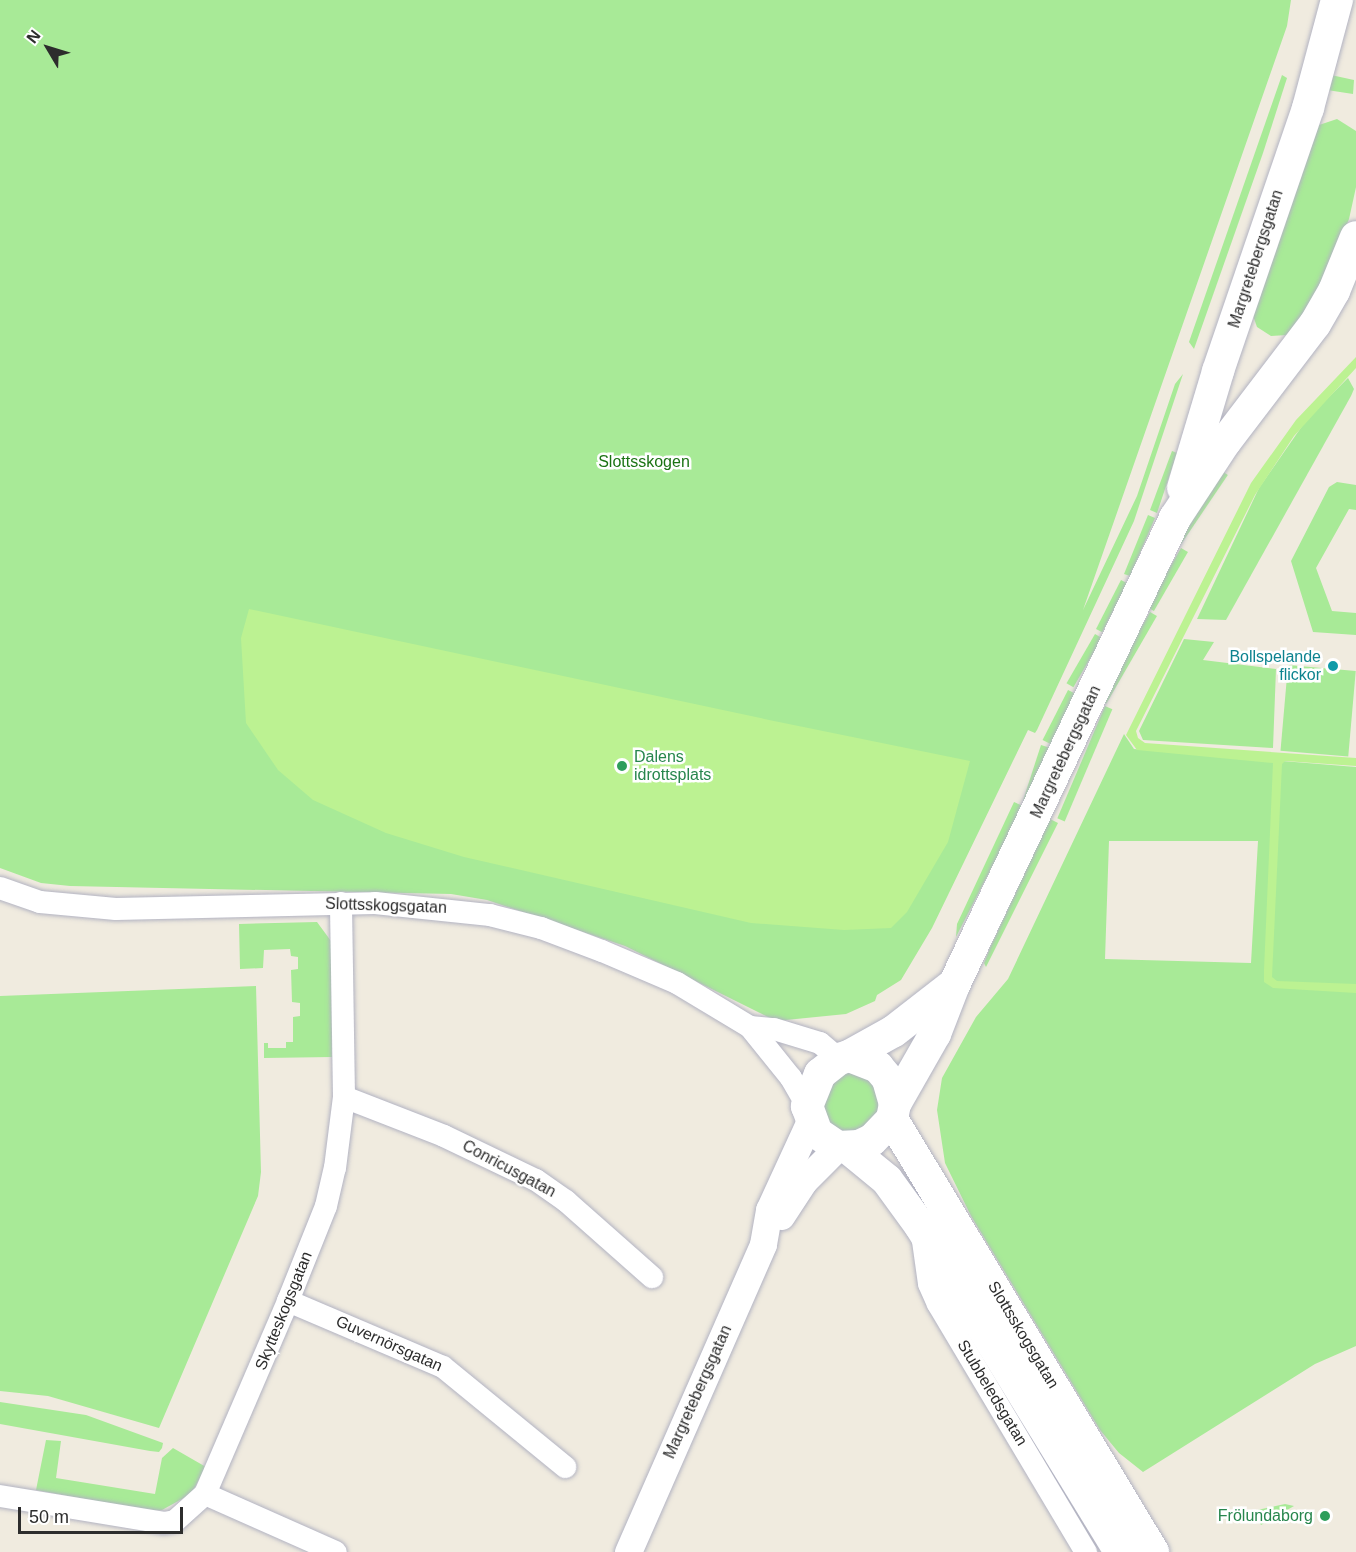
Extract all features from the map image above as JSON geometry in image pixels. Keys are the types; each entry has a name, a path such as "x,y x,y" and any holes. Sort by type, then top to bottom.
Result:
{"main road":[{"name":"Margretebergsgatan","path":"1175,518 1218,371 1308,108 1337,0"},
{"name":"Margretebergsgatan","path":"843,1147 872,1140 893,1111 927,1051 954,985 1175,518 1250,407 1316,324 1334,291 1356,237"},
{"name":"Margretebergsgatan","path":"809,1113 814,1082 844,1058 894,1031 954,985"},
{"path":"844,1058 878,1067 888,1078 893,1111"},
{"name":"Slottsskogsgatan","path":"893,1111 1153,1552"},
{"path":"809,1113 817,1133 843,1147"},
{"name":"Slottsskogsgatan","path":"843,1147 887,1180 921,1227 1119,1551"}],"street":[{"name":"Slottsskogsgatan","path":"0,888 40,902 116,909 341,903 448,908 541,928 677,983 750,1027 791,1078 809,1113"},
{"name":"Skytteskogsgatan","path":"0,1496 164,1523 175,1521 205,1494 326,1206 344,1097 341,903"},
{"name":"Slottsskogsgatan","path":"750,1027 774,1029 820,1043 844,1058"},
{"name":"Conricusgatan","path":"344,1097 444,1136 536,1180 566,1201 652,1277"},
{"name":"Margretebergsgatan","path":"768,1233 769,1210 809,1113"},
{"name":"Margretebergsgatan","path":"628,1552 768,1233 798,1188 843,1147"},
{"name":"Stubbeledsgatan","path":"921,1227 929,1284 938,1304 1086,1552"},
{"name":"Guvernörsgatan","path":"288,1301 443,1366 565,1467"},
{"path":"205,1494 336,1552"}],"green space":[{"name":"Slottsskogen","path":"0,0 1291,0 1287,26 1083,610 1137,496 1175,384 1183,374 1134,521 1037,730 1035,733 1028,730 932,928 901,980 877,995 875,1001 846,1014 776,1021 625,946 487,900 451,894 70,886 41,883 0,868"},
{"path":"1282,75 1287,78 1263,153 1194,349 1189,342"},
{"path":"1331,75 1354,80 1353,94 1327,90"},
{"path":"1337,119 1356,131 1356,187 1349,219 1319,296 1287,335 1271,336 1257,327 1252,313 1319,125"},
{"path":"1356,357 1356,368 1294,436 1255,495 1136,731 1138,738 1145,743 1356,758 1356,766 1285,761 1282,764 1272,977 1277,981 1356,984 1356,993 1273,988 1264,982 1264,970 1273,763 1137,750 1126,735 1251,483 1296,420"},
{"path":"1348,378 1354,389 1351,396 1226,620 1197,619 1259,488 1307,419"},
{"path":"1172,451 1177,453 1157,513 1150,510"},
{"path":"1222,471 1228,475 1181,544 1176,540"},
{"path":"1337,482 1356,485 1356,510 1349,509 1316,568 1332,611 1356,613 1356,635 1313,632 1291,561 1329,487"},
{"path":"1148,515 1155,518 1130,576 1124,574"},
{"path":"1181,548 1188,552 1154,611 1147,607"},
{"path":"1121,580 1127,583 1102,632 1096,629"},
{"name":"Dalens idrottsplats","path":"249,609 970,761 948,842 907,912 891,928 844,930 751,923 464,857 386,833 313,800 278,770 246,723 241,638"},
{"path":"1150,612 1157,616 1106,703 1100,699"},
{"path":"1095,634 1102,638 1073,687 1066,683"},
{"path":"1184,639 1214,642 1203,660 1276,669 1273,748 1143,740 1139,731"},
{"path":"1288,665 1356,671 1348,757 1281,751"},
{"path":"1068,690 1076,694 1051,744 1043,740"},
{"path":"1105,706 1112,709 1065,821 1057,818"},
{"path":"1124,734 1134,749 1356,767 1356,1346 1315,1364 1143,1472 1119,1453 1100,1430 971,1216 945,1163 937,1110 942,1078 976,1017 1008,979","holes":["1109,841 1258,841 1251,963 1105,959"]},
{"path":"1041,745 1050,748 1032,803 1023,800"},
{"path":"1014,802 1023,806 956,937 957,924"},
{"path":"1050,819 1058,823 986,967 984,963 990,948"},
{"path":"317,922 331,941 332,1057 264,1058 264,1043 268,1043 268,1048 286,1048 286,1042 293,1042 293,1017 300,1016 300,1003 292,1002 291,970 298,969 298,957 291,956 290,949 264,950 263,968 240,969 239,924"},
{"path":"256,986 261,1172 258,1196 159,1428 48,1396 0,1391 0,996"},
{"path":"846,1072 869,1073 881,1108 868,1124 850,1135 832,1130 823,1105 832,1083"},
{"path":"0,1402 86,1415 163,1443 162,1448 159,1452 150,1451 0,1424"},
{"path":"46,1440 61,1441 56,1478 155,1494 162,1458 173,1448 206,1467 191,1494 162,1510 148,1511 36,1490"},
{"path":"1285,1504 1294,1506 1261,1525 1253,1511"}],"place":[{"name":"Bollspelande flickor","path":"1333,666"},
{"name":"Dalens idrottsplats","path":"622,766"},
{"name":"Frölundaborg","path":"1325,1516"}]}
